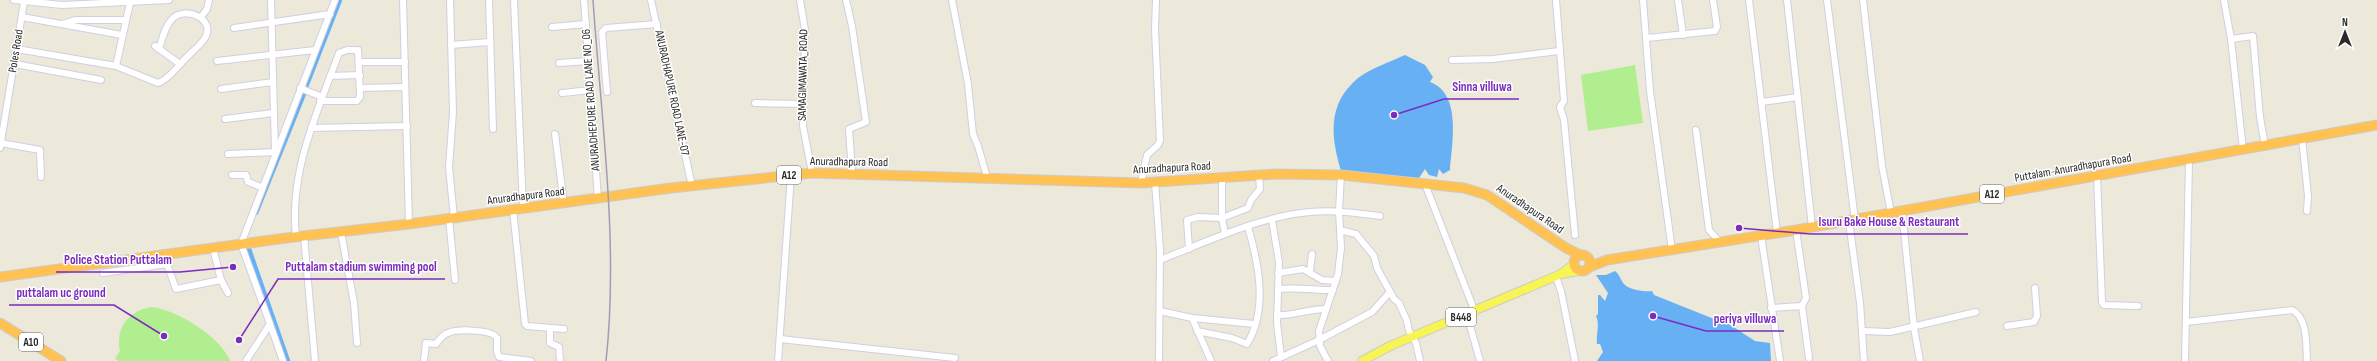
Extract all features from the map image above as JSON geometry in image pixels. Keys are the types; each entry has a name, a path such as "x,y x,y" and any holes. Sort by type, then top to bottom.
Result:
{"highway":[{"name":"Puttalam-Anuradhapura Road","path":"1607,260 1796,230 2377,125"},
{"name":"Anuradhapura Road","path":"0,277 300,236 409,224 692,186 791,174 812,173 852,173 933,178 987,177 1141,182 1259,175 1341,175 1464,188 1486,195 1566,248 1584,256 1607,260"},
{"name":"Anuradhapura Road","path":"1566,248 1575,266"},
{"path":"1584,256 1589,267 1586,270 1575,266 1584,256"},
{"name":"A12","path":"1589,267 1607,260"},
{"name":"A10","path":"0,323 61,361"}],"main road":[{"name":"B448","path":"1362,361 1413,336 1475,312 1558,276 1575,266"}],"street":[{"path":"14,0 24,2 62,3 130,3 140,1 168,0"},
{"path":"201,17 207,8 209,0"},
{"path":"271,0 275,152"},
{"path":"283,361 240,244 335,0"},
{"path":"404,0 409,224"},
{"path":"450,0 453,112 449,167 456,280"},
{"path":"489,0 489,42 493,129"},
{"path":"514,0 518,209 525,324 527,326 564,329"},
{"name":"ANURADHEPURE ROAD LANE NO_06","path":"584,0 598,199"},
{"name":"ANURADHAPURE ROAD LANE-07","path":"651,0 658,24 692,186"},
{"name":"SAMAGIMAWATA_ROAD","path":"800,0 805,30 802,104 803,126 812,173"},
{"path":"846,0 855,42 866,122 849,129 852,173"},
{"path":"952,0 968,84 973,134 987,177"},
{"path":"1141,182 1148,154 1158,145 1160,141 1155,29 1156,0"},
{"path":"1556,0 1564,100 1560,107 1564,120 1575,235"},
{"path":"1643,0 1650,92 1672,250"},
{"path":"1678,0 1683,35"},
{"path":"1647,38 1715,31 1717,27 1713,0"},
{"path":"1749,0 1777,233"},
{"path":"1787,0 1812,227"},
{"path":"1828,0 1852,220 1864,361"},
{"path":"1863,0 1882,166 1891,213"},
{"path":"2224,0 2231,39 2243,150"},
{"name":"Poles Road","path":"0,145 24,2"},
{"path":"116,66 130,3"},
{"path":"17,49 116,66 158,83 180,64 205,37 207,27 201,17 189,14 174,17 167,27 157,48 180,64"},
{"path":"234,28 330,14"},
{"path":"22,17 122,35"},
{"path":"62,24 76,20 126,20"},
{"path":"552,27 586,24"},
{"path":"607,92 602,32 606,28 658,24"},
{"path":"2231,39 2253,36 2260,118 2265,146"},
{"path":"451,45 489,42"},
{"path":"217,61 315,50"},
{"path":"300,88 321,99 357,101 360,97 358,50 348,50 339,53 321,99 311,128 296,179 294,213 300,236 315,361"},
{"path":"1452,60 1493,59 1559,51"},
{"path":"560,63 589,60"},
{"path":"359,62 405,62"},
{"path":"14,64 101,80"},
{"path":"330,76 360,76"},
{"path":"221,89 273,82"},
{"path":"360,88 405,87"},
{"path":"562,93 591,90"},
{"path":"1761,102 1798,97"},
{"path":"0,102 8,104"},
{"path":"755,103 802,104"},
{"path":"225,119 273,113"},
{"path":"311,128 407,126"},
{"path":"1696,130 1709,230 1720,242"},
{"path":"555,134 564,204"},
{"path":"2302,139 2308,196 2307,211"},
{"path":"0,145 40,150 41,177"},
{"path":"228,154 275,152"},
{"path":"2185,361 2189,160"},
{"path":"778,361 791,174"},
{"path":"232,175 246,176 248,182 261,187"},
{"path":"1189,248 1187,220 1198,218 1222,218 1248,208 1251,200 1257,196 1260,189 1259,175"},
{"path":"1328,361 1319,340 1326,309 1336,281 1341,248 1339,212 1341,175"},
{"path":"2097,176 2102,302 2104,305 2138,306"},
{"path":"1222,177 1222,218 1225,234"},
{"path":"1155,182 1160,260 1159,361"},
{"path":"1425,184 1475,312"},
{"path":"1902,211 1914,328 1920,361"},
{"path":"1160,260 1225,234 1296,213 1339,212 1380,216"},
{"path":"1272,220 1278,273 1277,315 1281,357"},
{"path":"1197,330 1232,338 1247,344 1252,335 1254,324 1259,318 1258,278 1256,256 1248,227"},
{"path":"1340,230 1356,234 1374,256 1390,292 1399,302 1413,336 1420,361"},
{"path":"1796,230 1806,298 1802,306 1809,358"},
{"path":"341,232 354,303 357,343"},
{"path":"1761,236 1780,361"},
{"path":"213,248 221,280 228,293"},
{"path":"1310,271 1312,254"},
{"path":"103,273 167,264 176,289 221,280"},
{"path":"1278,273 1303,269 1310,271 1322,280 1336,281"},
{"path":"1558,276 1575,361"},
{"path":"1278,289 1294,287 1307,290 1333,290"},
{"path":"2007,326 2034,322 2037,316 2035,288"},
{"path":"1273,361 1319,340 1372,312 1390,292"},
{"path":"1771,308 1802,306"},
{"path":"1277,315 1287,316 1310,309 1326,309"},
{"path":"2186,322 2292,310 2298,313 2302,319 2308,361"},
{"path":"1160,311 1192,318 1254,324"},
{"path":"1862,331 1890,332 1914,328 1976,312"},
{"path":"1466,315 1480,361"},
{"path":"1192,318 1211,361"},
{"path":"246,361 270,324"},
{"path":"550,328 550,343 559,347 560,361"},
{"path":"424,361 426,343 436,344 446,333 458,330 492,333 497,338 496,352 499,356 531,361"},
{"path":"780,340 955,358"}],"green space":[{"path":"1635,65 1643,123 1588,131 1581,75"},
{"path":"152,307 173,313 197,326 218,343 230,361 119,361 115,359 120,351 119,343 122,328 130,316"}],"water":[{"path":"1405,55 1425,65 1433,77 1430,82 1440,88 1447,97 1453,120 1450,170 1443,174 1439,169 1437,177 1429,175 1425,169 1419,178 1409,180 1342,174 1335,148 1334,135 1336,111 1340,99 1348,88 1363,74"},
{"path":"1615,271 1624,284 1630,288 1641,291 1652,291 1654,295 1714,319 1718,317 1755,341 1770,343 1771,361 1597,361 1603,352 1600,344 1597,344 1598,322 1596,316 1598,314 1598,295 1600,295 1605,301 1608,293 1596,275 1606,275"}],"waterway":[{"path":"306,87 340,0"},
{"path":"256,213 304,94"},
{"path":"248,246 288,361"}],"railway":[{"path":"593,0 610,226 610,317 606,361"}],"place":[{"name":"Sinna villuwa","path":"1394,115"},
{"name":"Isuru Bake House & Restaurant","path":"1739,228"},
{"name":"Police Station Puttalam","path":"233,267"},
{"name":"periya villuwa","path":"1653,316"},
{"name":"puttalam uc ground","path":"164,336"},
{"name":"Puttalam stadium swimming pool","path":"239,340"}]}
